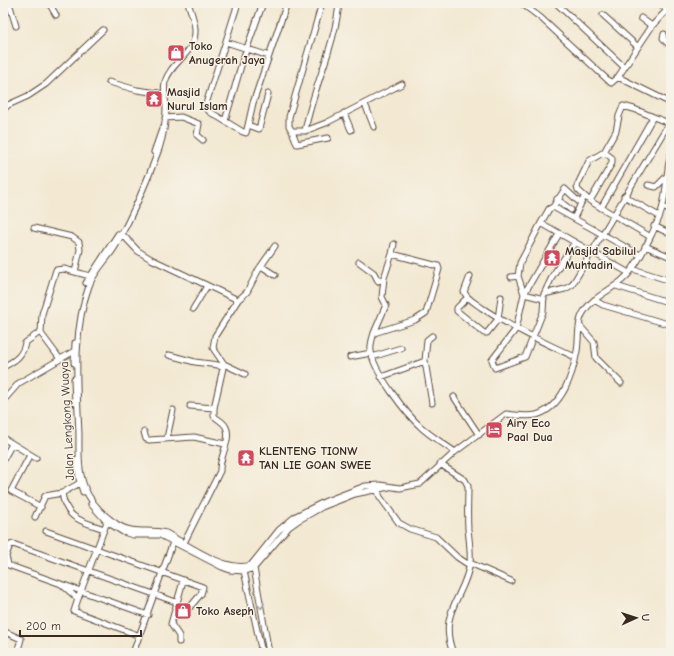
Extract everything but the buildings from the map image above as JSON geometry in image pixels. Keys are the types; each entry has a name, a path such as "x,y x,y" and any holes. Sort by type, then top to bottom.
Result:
{"street":[{"path":"10,3 16,26"},
{"path":"49,3 56,15"},
{"name":"Jalan Lengkong Wuaya","path":"188,3 195,24 194,42 186,55 173,66 168,74 165,84 165,118 163,135 145,186 122,234 88,287 76,351 78,425 82,479 92,500 108,520 128,529 140,532 158,530 223,563 237,567 247,566 254,562 280,530 296,516 372,485 392,486"},
{"path":"238,3 205,107 210,112 246,133 253,103 287,3"},
{"path":"225,121 247,48 263,3"},
{"path":"322,3 289,117 289,126 297,144 328,138"},
{"path":"305,131 316,87 335,27 339,3"},
{"path":"516,3 522,3 566,40 611,83 618,77 637,46 652,26 666,11 665,7 659,3"},
{"path":"556,3 624,67"},
{"path":"603,15 637,46"},
{"path":"641,18 652,26"},
{"path":"3,110 8,105 28,96 46,84 103,30"},
{"path":"664,34 663,38 671,47"},
{"path":"226,42 269,56"},
{"path":"618,77 671,104"},
{"path":"109,82 137,90 165,94"},
{"path":"292,131 305,131 365,104 402,84"},
{"path":"248,125 259,129 268,94"},
{"path":"365,104 374,127"},
{"path":"524,294 544,297 569,288 593,252 613,214 670,123 623,106 616,131 604,152 589,161 578,182 578,190 590,201 613,214 649,236"},
{"path":"344,113 351,130"},
{"path":"165,118 180,117 199,124 197,135 204,140"},
{"path":"601,208 653,117"},
{"name":"Jalan Lengkong Wuaya","path":"164,127 141,186 123,226 108,251 90,276 83,294 76,351 76,454 80,483 90,502 108,520 128,533 158,535 222,567 244,572 254,568 289,527 311,513 341,497 367,490 392,486"},
{"path":"590,201 612,164 612,158 604,152"},
{"path":"392,486 406,488 420,484 454,452 506,414 527,416 547,410 554,404 572,372 582,316 594,300 616,286 631,271 645,246 663,207 671,154"},
{"path":"648,185 658,187 667,177"},
{"path":"524,294 518,276 522,257 549,209 553,207 565,189 578,201"},
{"path":"624,196 659,216"},
{"path":"574,218 584,197"},
{"path":"557,199 571,210"},
{"path":"553,207 640,255"},
{"path":"663,207 671,211"},
{"path":"541,223 559,234 631,271 671,281"},
{"path":"654,226 671,234"},
{"path":"34,228 60,233 72,237 79,242 80,250 75,272"},
{"path":"122,234 142,254 238,300"},
{"path":"559,234 524,294 516,329 492,360 495,368 523,358 534,338 543,312 544,297 553,275 575,242"},
{"path":"394,244 384,278 382,298 386,305 370,344 371,355 381,377 415,422 427,433 454,452"},
{"path":"245,374 224,364 213,348 215,336 238,300 247,292 261,266 275,246"},
{"path":"645,246 671,257"},
{"path":"374,333 415,320 426,313 439,269 438,266 392,254"},
{"path":"359,262 374,273 378,281 384,278"},
{"path":"261,266 275,275"},
{"path":"60,359 41,333 42,314 56,270 64,269 90,276"},
{"path":"470,276 464,292 467,298 516,329 575,357"},
{"path":"511,277 518,276"},
{"path":"193,309 207,286"},
{"path":"616,286 671,303"},
{"path":"467,298 457,308 457,312 484,333 488,333 498,319 501,297"},
{"path":"594,300 603,305 671,325"},
{"path":"580,326 594,342 596,358 621,383"},
{"path":"5,366 19,358 26,342 41,333"},
{"path":"432,336 428,340 425,361 432,403"},
{"path":"350,357 371,355 401,348"},
{"path":"3,401 10,391 25,379 76,351"},
{"path":"169,355 195,362 218,365 223,368 214,408 214,416 222,422 227,430 220,462 220,471 184,543"},
{"path":"381,377 401,368 425,361"},
{"path":"3,390 10,391"},
{"path":"454,397 479,435"},
{"path":"190,406 214,408"},
{"path":"167,438 173,410"},
{"path":"144,432 146,439 149,440 194,437 225,444"},
{"path":"3,438 33,456 12,491 41,507"},
{"path":"3,460 12,444"},
{"path":"440,464 467,482 469,564 464,581 454,601 449,623 450,643 453,653"},
{"path":"36,517 46,495 62,493 80,483"},
{"path":"377,489 380,497 399,523 410,529 436,537 457,557 469,564 511,581"},
{"path":"62,493 63,501 72,516 104,529"},
{"path":"108,520 73,609 74,612 140,636"},
{"path":"46,531 204,588 190,607 180,608"},
{"path":"132,653 148,615 173,542"},
{"path":"148,615 9,566 6,560 10,545 13,544 176,602"},
{"path":"254,568 269,653"},
{"path":"244,572 262,653"},
{"path":"179,642 178,636 170,624 183,581"},
{"path":"61,584 78,599"},
{"path":"3,632 21,639 16,653"}],"place":[{"name":"Toko Anugerah Jaya","path":"176,53"},
{"name":"Masjid Nurul Islam","path":"154,99"},
{"name":"Masjid Sabilul Muhtadin","path":"552,258"},
{"name":"Airy Eco Paal Dua","path":"494,430"},
{"name":"KLENTENG TIONW TAN LIE GOAN SWEE","path":"246,458"},
{"name":"Toko Aseph","path":"183,611"}]}
